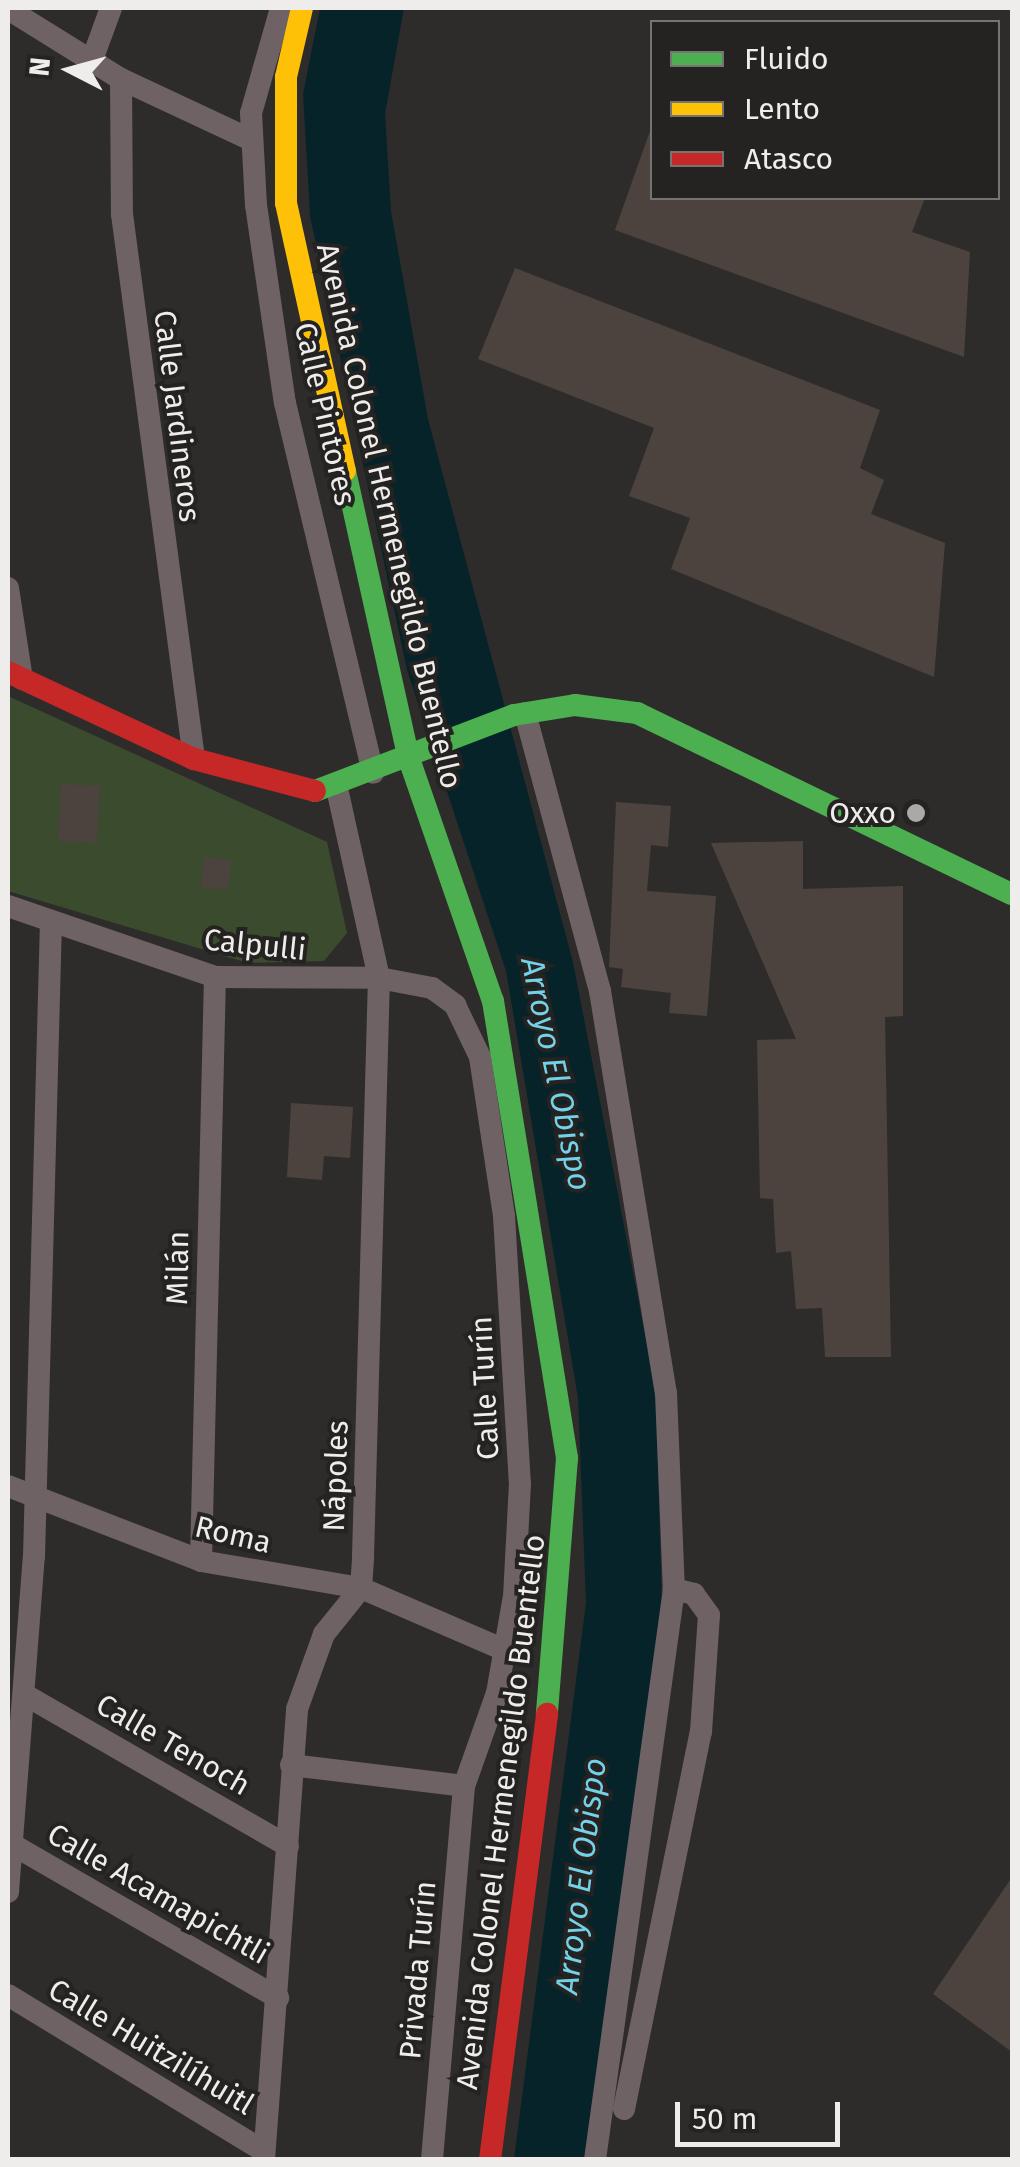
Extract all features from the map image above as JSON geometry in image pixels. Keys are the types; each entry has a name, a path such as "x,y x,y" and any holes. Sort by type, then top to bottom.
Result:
{"street":[{"path":"92,60 111,8"},
{"name":"Calle Pintores","path":"281,8 251,140 285,403 374,773"},
{"name":"Avenida Colonel Hermenegildo Buentello","path":"302,8 286,77 286,203 412,753 493,1001 566,1458 560,1609 490,2160"},
{"path":"8,9 122,78 251,140"},
{"name":"Calle Jardineros","path":"122,78 122,214 194,759"},
{"path":"8,588 15,675 194,759 295,792 337,788 412,753 520,714 575,705 638,713 1012,894"},
{"path":"520,714 600,991 666,1393 674,1589 595,2160"},
{"name":"Nápoles","path":"337,788 379,978 361,1588"},
{"name":"Calpulli","path":"8,906 215,977 379,978 443,993"},
{"path":"8,1892 27,1696 51,920"},
{"name":"Milán","path":"201,1561 215,977"},
{"name":"Calle Turín","path":"443,993 480,1057 504,1216 520,1483 504,1650 464,1786"},
{"name":"Roma","path":"8,1486 35,1500 201,1561 361,1588 504,1650"},
{"path":"264,2155 278,1998 291,1765 308,1669 361,1588"},
{"path":"624,2108 701,1732 709,1615 694,1594 674,1589"},
{"name":"Calle Tenoch","path":"27,1696 288,1846"},
{"path":"291,1765 464,1786"},
{"name":"Privada Turín","path":"432,2160 464,1786"},
{"name":"Calle Acamapichtli","path":"10,1844 278,1998"},
{"name":"Calle Huitzilíhuitl","path":"8,1995 264,2155"}],"green space":[{"path":"8,696 327,842 347,933 324,961 248,963 8,891"}],"water":[{"name":"Arroyo El Obispo","path":"320,8 404,8 385,114 391,211 428,419 573,962 656,1391 662,1611 587,2159 514,2159 586,1603 578,1398 506,971 407,670 310,216 303,94"}],"building":[{"path":"650,131 650,200 924,200 912,232 970,252 964,357 615,230"},
{"path":"515,268 880,410 860,468 884,480 871,514 945,543 934,677 671,569 690,518 629,496 654,428 478,359"},
{"path":"61,784 100,786 97,843 58,841"},
{"path":"616,802 671,806 668,847 651,845 647,891 716,896 707,1016 669,1013 671,993 621,987 623,969 609,967"},
{"path":"803,841 803,889 903,886 903,1016 885,1017 891,1357 825,1357 822,1308 796,1309 791,1251 776,1253 773,1199 760,1198 757,1040 796,1039 711,843"},
{"path":"205,857 232,861 228,890 201,887"},
{"path":"291,1103 353,1107 350,1158 324,1156 322,1180 287,1177"},
{"path":"1012,1877 1012,2052 933,1994"}],"traffic: fast":[{"path":"345,471 408,756 493,1001 567,1458 547,1714"},
{"path":"315,791 514,715 575,705 637,713 1012,894"}],"traffic: slow":[{"path":"302,8 286,77 286,203 345,471"}],"traffic: jam":[{"path":"8,672 194,759 315,791"},
{"path":"490,2160 547,1714"}],"place":[{"name":"Oxxo","path":"916,813"}]}
